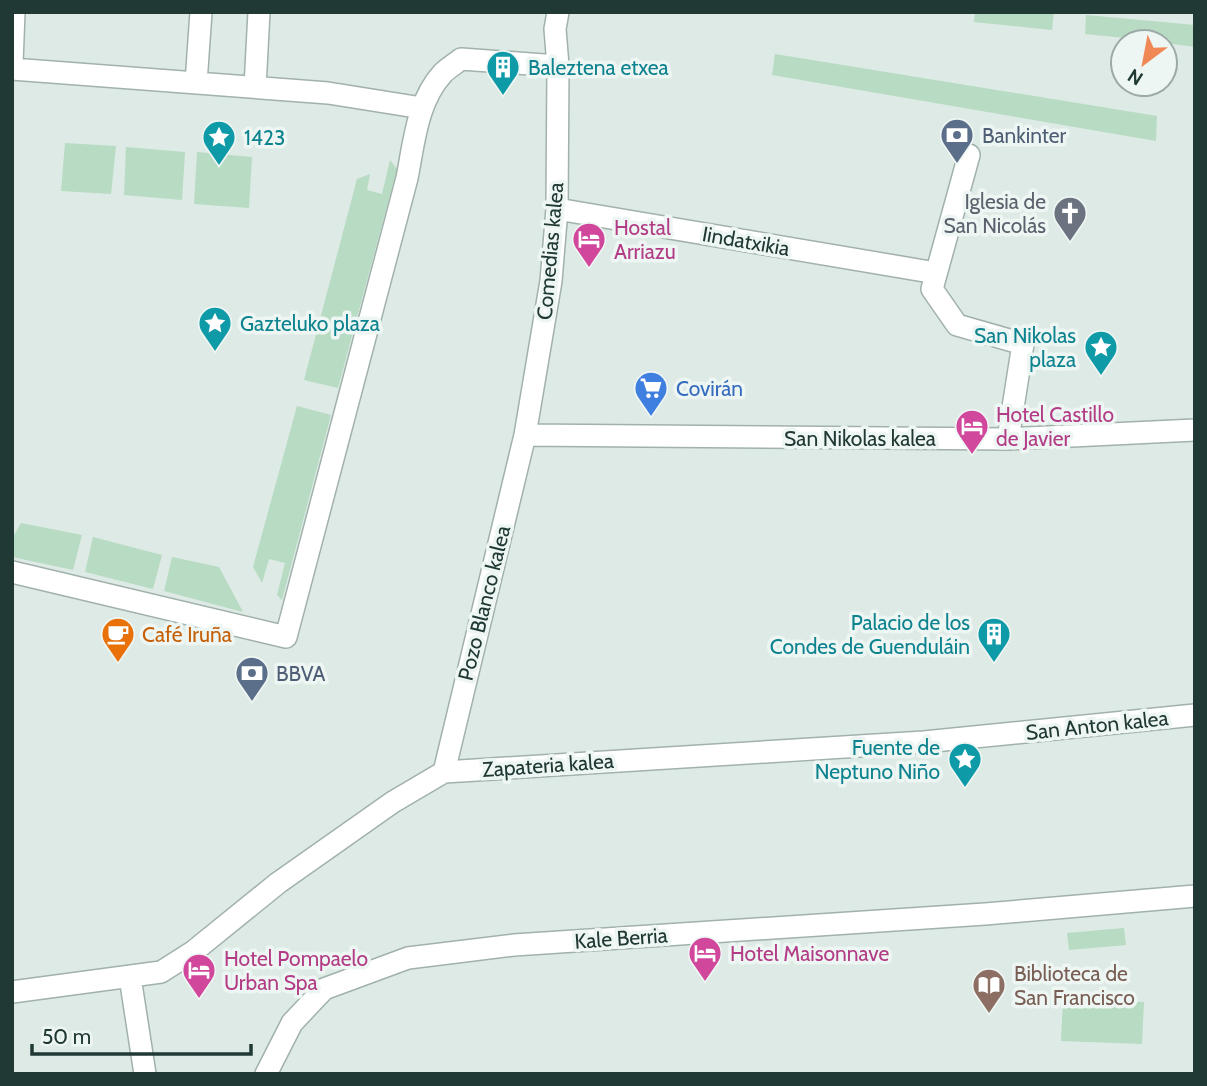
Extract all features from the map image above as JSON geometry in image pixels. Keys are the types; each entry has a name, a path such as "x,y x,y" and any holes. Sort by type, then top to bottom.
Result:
{"street":[{"path":"12,63 14,12"},
{"path":"196,83 201,12"},
{"path":"255,87 260,12"},
{"name":"Comedias kalea","path":"525,435 551,281 557,209 558,66 555,29 558,12"},
{"path":"12,572 286,637 407,178 422,108 443,73 461,59 558,66"},
{"path":"12,69 328,93 422,108"},
{"path":"969,155 932,289 957,325 1023,344 1002,439"},
{"name":"Iindatxikia","path":"557,209 936,273"},
{"name":"San Nikolas kalea","path":"525,435 1002,439 1195,430"},
{"name":"Pozo Blanco kalea","path":"444,772 525,435"},
{"name":"San Anton kalea","path":"999,735 1195,715"},
{"name":"Zapateria kalea","path":"130,977 161,972 194,951 278,883 393,802 444,772 999,735"},
{"name":"Kale Berria","path":"266,1074 292,1023 324,989 408,958 514,945 985,914 1195,896"},
{"path":"12,992 130,977 145,1074"}],"green space":[{"path":"975,12 1054,12 1052,30 974,22"},
{"path":"1086,15 1195,25 1195,47 1179,45 1179,28 1109,28 1109,36 1085,34"},
{"path":"775,54 1157,116 1156,141 772,75"},
{"path":"65,143 116,146 111,194 61,191"},
{"path":"126,147 185,152 182,200 124,195"},
{"path":"197,152 252,157 249,208 194,204"},
{"path":"390,160 397,169 338,388 304,380 357,179 370,174 367,190 382,194"},
{"path":"297,406 331,415 282,600 277,595 285,563 269,559 262,583 253,567"},
{"path":"21,523 82,535 73,570 12,557 12,539"},
{"path":"93,537 162,555 153,589 85,572"},
{"path":"172,557 219,567 243,612 164,591"},
{"path":"1124,928 1126,945 1069,950 1067,933"},
{"path":"1063,999 1144,1002 1142,1044 1061,1041"}],"place":[{"name":"Baleztena etxea","path":"503,97"},
{"name":"Bankinter","path":"957,165"},
{"name":"1423","path":"219,167"},
{"name":"Iglesia de San Nicolás","path":"1070,243"},
{"name":"Hostal Arriazu","path":"589,269"},
{"name":"Gazteluko plaza","path":"215,353"},
{"name":"San Nikolas plaza","path":"1101,377"},
{"name":"Covirán","path":"651,418"},
{"name":"Hotel Castillo de Javier","path":"972,456"},
{"name":"Café Iruña","path":"118,664"},
{"name":"Palacio de los Condes de Guenduláin","path":"994,664"},
{"name":"BBVA","path":"252,703"},
{"name":"Fuente de Neptuno Niño","path":"965,789"},
{"name":"Hotel Maisonnave","path":"705,983"},
{"name":"Hotel Pompaelo Urban Spa","path":"199,1000"},
{"name":"Biblioteca de San Francisco","path":"989,1015"}]}
